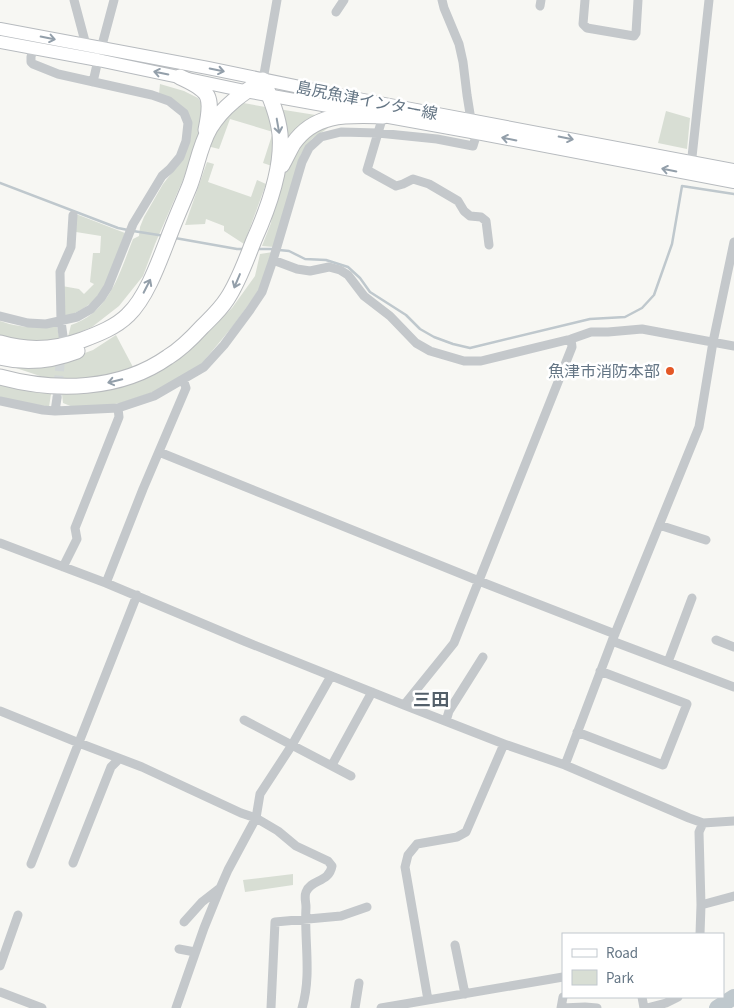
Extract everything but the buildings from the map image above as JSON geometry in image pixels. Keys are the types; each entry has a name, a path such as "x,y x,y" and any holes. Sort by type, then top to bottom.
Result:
{"highway":[{"path":"180,77 203,89 208,96 210,105 204,141"},
{"path":"0,357 20,361 36,361 63,356 90,344 117,325 128,314 146,290 190,185 210,128 227,106 245,91 263,80 270,95 280,133 276,179"},
{"path":"0,377 25,383 73,387 106,383 138,374 167,359 205,325 219,310 234,288 261,225 276,179 292,145 299,136 317,123 338,116 383,116"},
{"path":"0,343 33,349 64,346 104,331 128,314"},
{"path":"0,369 42,381 73,387"}],"main road":[{"name":"島尻魚津インター線","path":"0,29 86,45 99,54 180,77 245,91 477,133 691,168 734,170"},
{"name":"島尻魚津インター線","path":"0,42 33,48 99,54 263,80 471,120 691,168 734,182"}],"street":[{"path":"74,0 86,45"},
{"path":"93,82 114,0"},
{"path":"263,80 277,0"},
{"path":"336,12 344,0"},
{"path":"0,401 55,411 118,408 154,396 204,367 224,345 262,292 302,162 309,148 321,137 341,132 378,133 437,138 474,146 477,133 471,120 463,62 459,44 442,0"},
{"path":"585,0 583,24 587,28 634,36 636,33 638,0"},
{"path":"691,168 709,0"},
{"path":"0,316 28,323 46,324 77,316 91,309 108,287 133,224 162,176 180,157 186,141 188,123 184,112 169,101 137,91 58,74 31,62 33,48"},
{"path":"383,116 367,170 396,186 413,179 429,184 458,201 464,211 470,216 481,217 486,221 489,245"},
{"path":"63,336 60,272 71,247 73,215"},
{"path":"565,765 613,638 699,427 713,342 734,242"},
{"path":"273,260 297,269 310,271 329,268 340,270 348,275 364,296 390,316 416,343 430,351 464,361 481,361 572,339 591,332 642,329 734,346"},
{"path":"404,705 454,642 572,347 572,339"},
{"path":"106,583 186,388 183,379"},
{"path":"55,411 57,398"},
{"path":"63,567 77,539 75,528 118,417 118,408"},
{"path":"159,452 479,581 668,662 733,685"},
{"path":"659,525 706,540"},
{"path":"0,543 137,595 404,705 504,744 565,765 703,823 734,821"},
{"path":"31,864 137,595"},
{"path":"668,662 692,598"},
{"path":"716,640 734,647"},
{"path":"446,721 450,711 483,657"},
{"path":"577,732 663,765 687,704 600,671"},
{"path":"176,1008 204,928 228,870 256,818 260,794 292,745 331,676"},
{"path":"332,766 372,692"},
{"path":"0,711 142,767 241,813 256,818 278,831 296,846 328,861 332,866 331,872 328,876 307,889 305,895 307,976 305,1000 302,1008"},
{"path":"244,720 351,776"},
{"path":"428,1000 405,867 408,855 417,844 457,837 466,832 504,744"},
{"path":"73,863 111,767 119,759"},
{"path":"700,933 699,832 703,823"},
{"path":"184,922 202,902 222,886"},
{"path":"701,905 734,896"},
{"path":"271,1008 275,922 341,916 367,907"},
{"path":"0,966 4,938 18,915"},
{"path":"455,945 465,994"},
{"path":"179,949 196,952"},
{"path":"381,1008 562,977"},
{"path":"355,1008 359,983"},
{"path":"0,992 22,1004 42,1008"},
{"path":"645,1008 666,1003 676,998"},
{"path":"562,1008 597,1008"}],"green space":[{"path":"160,84 184,91 198,98 204,107 203,122 185,175 143,276 119,306 92,327 68,337 71,325 95,311 104,301 118,278 133,239 139,236 144,217 163,184 182,160 188,114 159,94"},
{"path":"238,102 271,108 275,124 272,166 263,163 273,132 230,119 219,149 211,147 209,143 212,135"},
{"path":"278,109 322,116 284,153"},
{"path":"666,111 690,118 687,149 658,143"},
{"path":"327,125 328,128 312,139 301,154 274,247 262,246 271,223 274,200 282,177 299,144 308,133"},
{"path":"207,162 214,164 208,182 251,197 257,180 266,184 244,244 224,231 224,226 206,219 205,224 185,225"},
{"path":"76,214 125,233 111,273 102,291 88,305 65,317 62,286 79,289 84,294 94,284 90,282 93,253 100,253 101,236 76,232"},
{"path":"273,252 254,297 198,368 156,391 121,403 73,407 63,403 62,394 102,391 148,376 179,359 232,308 255,276 260,254"},
{"path":"0,321 28,327 57,326 60,341 39,343 0,337"},
{"path":"116,335 134,369 82,381 49,379 4,364 74,357 93,350"},
{"path":"0,385 51,394 49,407 0,398"},
{"path":"293,874 293,885 245,892 243,880"}],"waterway":[{"path":"0,183 118,228 128,230"},
{"path":"279,250 289,251 305,259 326,260 348,267 360,278 370,292 406,315 420,329 434,337 470,348 590,319 625,317 642,308 654,295 672,244 682,186 734,194"},
{"path":"133,231 165,236"},
{"path":"175,238 246,249"},
{"path":"257,249 274,249"},
{"path":"717,1008 734,997"}],"tunnel":[{"path":"57,398 61,354"}],"place":[{"name":"魚津市消防本部","path":"670,371"}],"district":[{"name":"三田","path":"431,700"}]}
